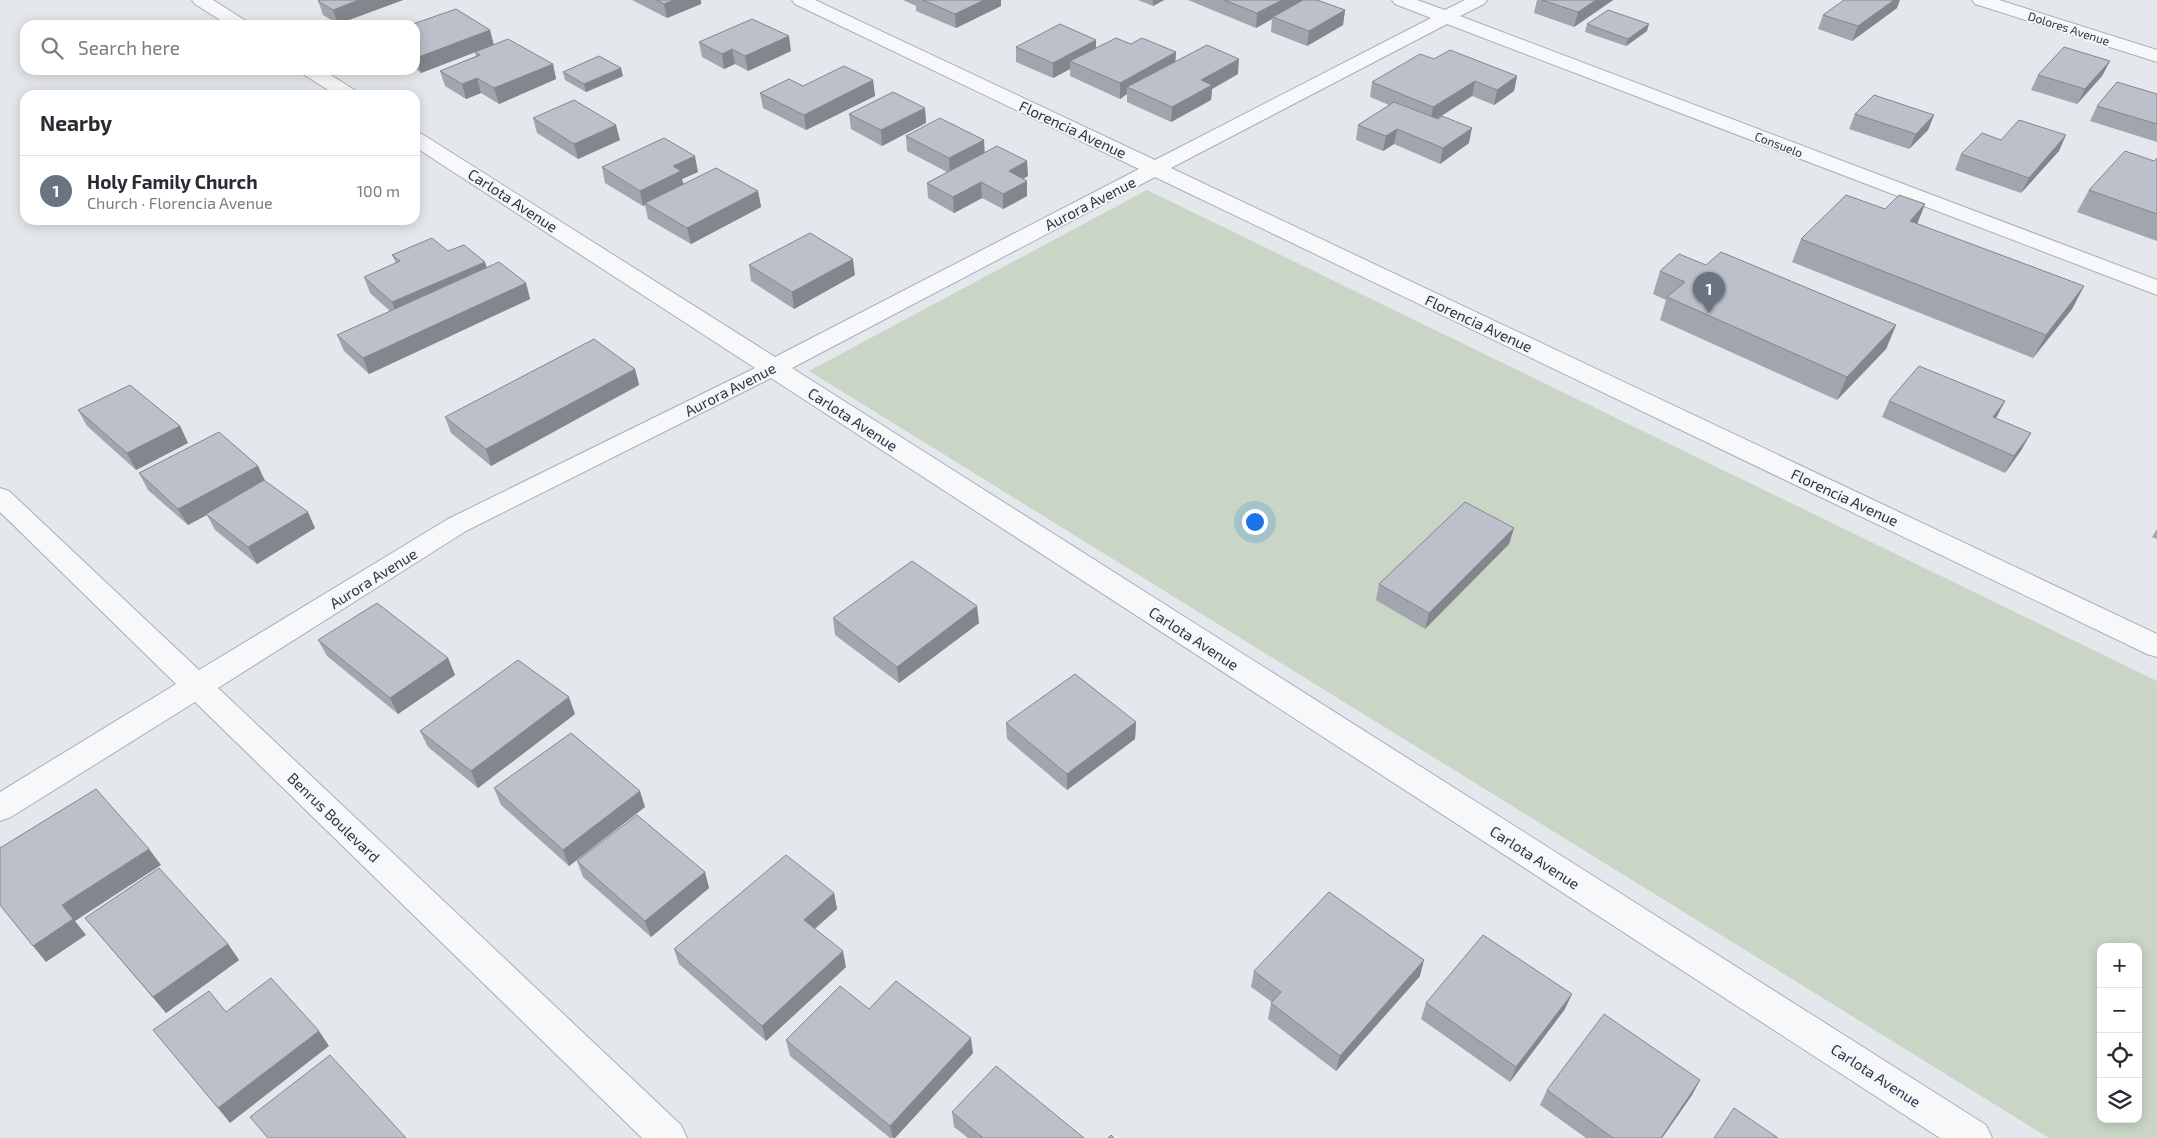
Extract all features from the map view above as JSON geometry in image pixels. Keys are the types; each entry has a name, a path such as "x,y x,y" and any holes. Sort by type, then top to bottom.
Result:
{"street":[{"path":"201,0 232,20"},
{"name":"Florencia Avenue","path":"801,0 2157,646"},
{"name":"Consuelo","path":"1401,0 2157,288"},
{"name":"Aurora Avenue","path":"0,808 457,525 773,368 1478,0"},
{"name":"Dolores Avenue","path":"1982,0 2157,56"},
{"path":"318,75 341,90"},
{"name":"Carlota Avenue","path":"420,141 1974,1138"},
{"name":"Benrus Boulevard","path":"0,497 668,1138"}],"green space":[{"path":"1147,190 2157,681 2157,1138 2049,1138 809,371"}],"building":[{"path":"359,0 333,10 318,1"},
{"path":"657,0 674,0 664,4"},
{"path":"923,0 984,0 955,14"},
{"path":"1224,0 1282,0 1257,13"},
{"path":"1303,0 1317,0 1345,10 1309,31 1273,17"},
{"path":"1542,0 1596,0 1578,12"},
{"path":"1844,0 1894,0 1858,26 1823,15"},
{"path":"456,9 490,30 420,56 420,22"},
{"path":"1608,10 1649,24 1628,39 1587,24"},
{"path":"752,19 789,36 745,56 732,49 722,54 699,42"},
{"path":"1060,24 1096,40 1053,63 1016,47"},
{"path":"1116,38 1131,44 1142,38 1176,52 1120,83 1070,61"},
{"path":"508,39 553,64 494,88 477,78 462,84 440,71 480,55 475,52"},
{"path":"1207,45 1239,59 1201,80 1212,85 1172,107 1127,87"},
{"path":"2064,47 2110,61 2085,89 2038,75"},
{"path":"1450,50 1517,76 1497,90 1475,81 1433,107 1372,82 1420,54 1434,59"},
{"path":"599,56 621,68 584,84 563,72"},
{"path":"844,66 873,80 804,115 760,93 789,79 803,86"},
{"path":"2117,82 2157,94 2157,124 2097,106"},
{"path":"893,92 925,108 881,130 849,114"},
{"path":"1874,95 1934,115 1916,134 1855,114"},
{"path":"574,100 616,125 574,144 533,118"},
{"path":"1394,102 1438,119 1442,116 1472,128 1443,148 1397,129 1386,136 1358,125"},
{"path":"940,118 984,140 949,158 906,136"},
{"path":"2019,120 2066,135 2029,178 1961,154 1982,133 2001,140"},
{"path":"664,138 695,156 673,166 681,171 640,191 602,167"},
{"path":"997,146 1027,161 1009,171 1027,181 1003,194 981,182 953,197 927,183"},
{"path":"2125,151 2154,161 2157,158 2157,214 2089,190"},
{"path":"716,168 758,191 687,228 645,203"},
{"path":"1846,195 1885,209 1899,195 1925,204 1910,221 2084,286 2046,335 1801,239"},
{"path":"810,233 853,259 792,292 749,265"},
{"path":"432,238 448,251 464,245 485,262 392,302 364,277 400,261 392,255"},
{"path":"1721,252 1896,325 1847,377 1667,297 1685,282 1660,271 1679,254 1706,265"},
{"path":"499,262 526,283 363,358 337,335"},
{"path":"594,339 635,369 486,449 445,417"},
{"path":"1919,366 2005,401 1993,417 2031,433 2014,456 1889,401"},
{"path":"130,385 180,426 127,453 78,410"},
{"path":"219,432 258,466 178,509 139,473"},
{"path":"264,480 308,512 248,547 206,514"},
{"path":"1465,502 1514,528 1429,613 1379,584"},
{"path":"912,561 977,606 897,667 833,618"},
{"path":"377,603 448,658 390,698 318,640"},
{"path":"518,660 569,697 471,771 420,731"},
{"path":"1075,674 1136,722 1067,774 1006,723"},
{"path":"571,733 640,791 563,850 494,788"},
{"path":"96,789 149,849 62,905 73,919 33,946 0,905 0,848"},
{"path":"637,815 705,872 645,921 577,861"},
{"path":"786,855 834,893 804,920 843,951 762,1026 674,949"},
{"path":"159,868 228,944 153,997 85,918"},
{"path":"1329,892 1424,960 1340,1056 1271,1003 1281,992 1254,971"},
{"path":"1483,935 1572,994 1516,1067 1426,1003"},
{"path":"271,978 319,1031 218,1108 153,1030 209,991 226,1012"},
{"path":"896,981 971,1038 890,1126 786,1040 840,986 869,1009"},
{"path":"1604,1014 1700,1080 1661,1138 1613,1138 1547,1090"},
{"path":"330,1055 406,1138 268,1138 250,1117"},
{"path":"996,1066 1084,1138 981,1138 952,1112"},
{"path":"1734,1108 1778,1138 1714,1138"}],"place":[{"name":"Holy Family Church","path":"1709,313"}]}
